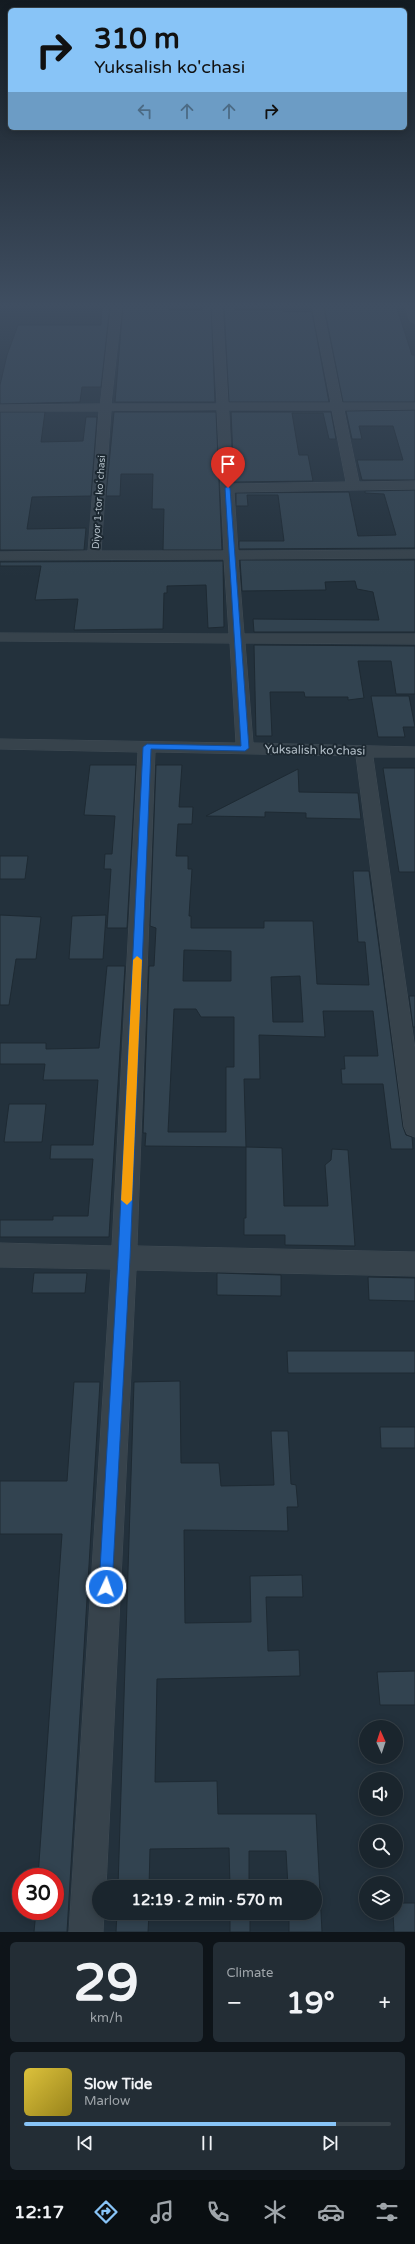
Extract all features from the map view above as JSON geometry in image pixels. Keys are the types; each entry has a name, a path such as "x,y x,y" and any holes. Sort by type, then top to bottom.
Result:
{"street":[{"name":"Diyor 1-tor koʻchasi","path":"94,556 106,395"},
{"path":"222,395 231,555 245,748"},
{"path":"334,395 353,486"},
{"path":"0,408 415,406"},
{"path":"228,488 415,485"},
{"path":"0,556 415,554"},
{"path":"0,637 415,639"},
{"name":"Yuksalish ko'chasi","path":"0,744 415,752"},
{"path":"86,1932 124,1258 147,747"},
{"path":"364,751 415,1127"},
{"path":"0,1256 415,1264"}],"building":[{"path":"0,395 81,395 80,402 0,404"},
{"path":"116,395 215,395 215,402 115,402"},
{"path":"229,395 328,395 329,402 229,402"},
{"path":"342,395 415,395 415,402 343,402"},
{"path":"415,410 415,480 362,480 357,460 403,460 393,426 359,426 362,439 352,439 346,411"},
{"path":"0,412 45,412 41,442 83,441 86,417 97,417 91,496 32,497 27,529 86,528 84,550 0,550"},
{"path":"114,412 216,412 222,550 163,550 164,509 152,509 153,474 121,474 120,496 106,496"},
{"path":"231,412 331,412 336,439 329,439 323,413 292,413 299,455 308,455 313,481 234,482"},
{"path":"415,490 415,548 239,549 239,541 284,541 278,495 247,495 248,506 236,506 236,493 349,492 358,536 396,535 384,494 365,493 365,491"},
{"path":"240,560 415,560 415,632 254,632 253,619 379,620 373,592 357,589 355,581 325,582 326,590 242,591"},
{"path":"223,561 224,627 208,628 206,585 167,586 167,593 164,593 163,629 74,630 78,599 35,600 41,566 0,566 0,562"},
{"path":"254,645 415,646 415,694 396,694 391,661 358,661 364,698 348,700 348,697 305,697 304,692 270,692 272,736 256,736"},
{"path":"371,696 409,696 415,727 403,727 405,737 378,737"},
{"path":"90,765 136,765 127,928 107,928 111,869 104,869 105,854 112,854 115,816 84,815"},
{"path":"156,765 182,765 179,807 193,807 192,824 178,824 176,856 188,856 188,869 192,869 189,916 191,916 191,928 264,928 264,921 313,921 317,984 369,985 365,942 358,942 353,871 369,871 403,1127 406,1135 412,1137 413,1149 391,1149 383,1084 342,1084 341,1069 345,1069 344,1056 378,1056 373,1011 323,1011 325,1037 259,1035 260,1079 244,1079 246,1147 145,1146 146,1133 143,1133 149,966 154,966 156,928 150,926","holes":["184,950 231,951 231,981 183,981","300,976 303,1022 273,1022 271,977","174,1009 196,1009 201,1017 234,1017 234,1067 226,1067 226,1132 168,1132"]},
{"path":"383,768 415,768 415,872 399,872"},
{"path":"298,769 299,792 358,793 361,819 306,818 306,813 265,812 265,817 206,816"},
{"path":"0,856 28,856 25,879 0,879"},
{"path":"0,915 41,917 36,959 16,959 9,1005 0,1005"},
{"path":"106,915 103,959 69,959 72,916"},
{"path":"107,966 125,966 109,1237 0,1237 0,1220 53,1220 53,1216 88,1216 93,1159 50,1159 51,1145 93,1145 98,1080 43,1080 45,1064 0,1064 0,1043 46,1043 46,1049 99,1048"},
{"path":"409,996 415,996 415,1027 413,1027"},
{"path":"9,1104 46,1104 42,1142 4,1142"},
{"path":"246,1147 282,1148 284,1206 328,1206 325,1165 331,1160 332,1149 348,1150 355,1246 285,1245 285,1235 244,1235 244,1218 246,1218"},
{"path":"34,1273 87,1273 85,1293 32,1293"},
{"path":"217,1273 281,1275 281,1296 217,1295"},
{"path":"368,1277 415,1278 415,1301 369,1300"},
{"path":"287,1351 415,1351 415,1373 288,1373"},
{"path":"180,1381 181,1463 219,1463 221,1486 274,1485 271,1431 288,1431 291,1484 296,1485 298,1507 287,1507 288,1531 184,1530 185,1623 251,1622 250,1576 302,1575 303,1597 266,1597 268,1651 299,1650 300,1676 157,1679 155,1782 217,1781 218,1814 316,1814 319,1880 288,1880 286,1851 249,1851 249,1880 230,1880 229,1848 150,1849 149,1880 118,1880 134,1382"},
{"path":"74,1382 100,1382 67,1932 34,1932 35,1920 64,1920 64,1868 39,1868 62,1534 0,1534 0,1481 67,1481"},
{"path":"380,1427 415,1427 415,1448 381,1448"},
{"path":"415,1671 415,1705 380,1705 377,1672"},
{"path":"403,1903 415,1903 415,1932 394,1932 393,1920 403,1920"},
{"path":"117,1920 149,1920 148,1932 116,1932"},
{"path":"230,1920 250,1920 250,1932 230,1932"},
{"path":"289,1920 321,1920 322,1932 289,1932"}],"slow traffic":[{"path":"127,1200 137,960"}],"route":[{"path":"106,1587 124,1258 147,747 245,748 231,555 228,488"}]}
